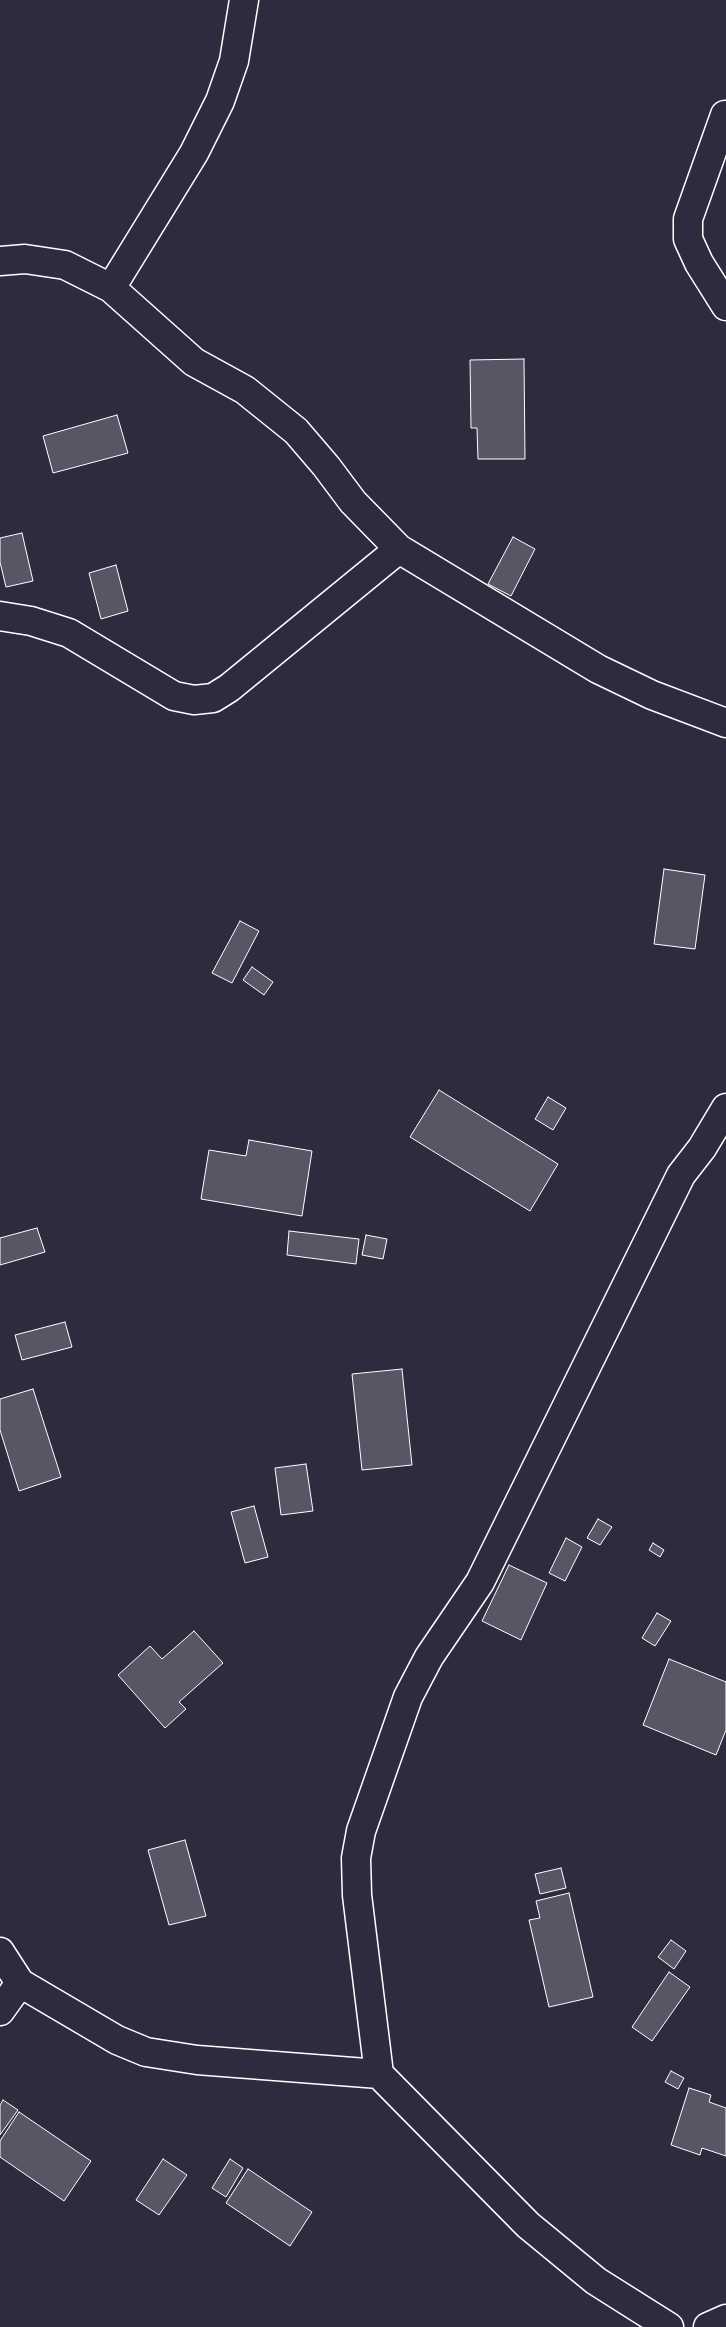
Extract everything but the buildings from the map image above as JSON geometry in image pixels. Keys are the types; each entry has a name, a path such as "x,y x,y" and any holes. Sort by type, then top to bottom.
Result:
{"street":[{"path":"111,288 194,153 220,101 234,62 244,0"},
{"path":"725,115 688,219 688,239 699,263 726,306"},
{"path":"0,261 25,259 65,265 111,288 194,362 245,390 296,431 353,502 398,549 598,669 652,695 726,723"},
{"path":"0,616 32,621 69,633 174,696 194,700 213,698 230,688 398,549"},
{"path":"669,2327 596,2281 528,2225 378,2074 357,1896 356,1858 361,1831 405,1706 429,1657 480,1582 681,1175 702,1148 726,1108"},
{"path":"0,1952 20,1983 117,2040 146,2052 197,2060 378,2074"},
{"path":"0,2011 20,1983"},
{"path":"708,2327 726,2319"}]}
